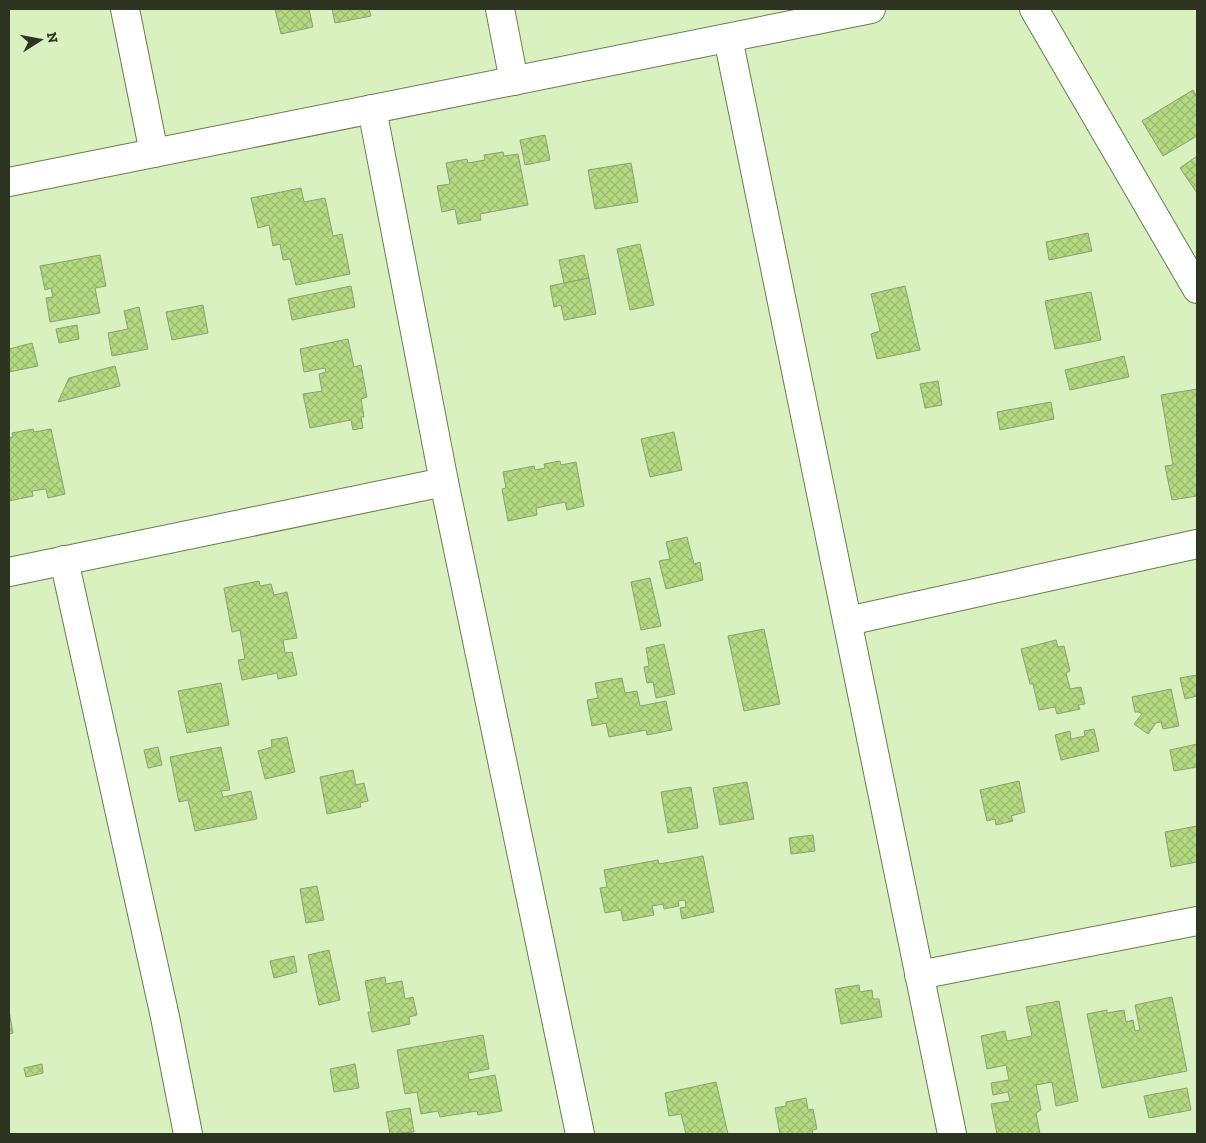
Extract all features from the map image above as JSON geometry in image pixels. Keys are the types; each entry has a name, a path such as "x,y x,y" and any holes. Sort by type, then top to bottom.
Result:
{"street":[{"path":"125,9 154,153"},
{"path":"500,9 514,80"},
{"path":"9,182 871,9"},
{"path":"1034,9 1197,289"},
{"path":"728,38 952,1134"},
{"path":"372,109 444,482 580,1134"},
{"path":"9,572 444,482"},
{"path":"848,622 1197,544"},
{"path":"64,560 165,1017 188,1134"},
{"path":"919,975 1197,921"}],"building":[{"path":"275,9 309,9 313,27 281,34"},
{"path":"332,9 369,9 371,16 335,23"},
{"path":"1193,90 1197,97 1197,136 1163,156 1142,121"},
{"path":"545,135 550,160 525,165 520,140"},
{"path":"503,152 504,156 518,154 528,205 480,214 481,220 458,224 455,209 442,212 437,186 450,184 446,163 467,159 468,163 485,160 484,155"},
{"path":"1197,156 1197,193 1180,168"},
{"path":"631,163 638,202 595,209 588,170"},
{"path":"301,188 304,202 325,198 333,236 342,234 350,274 296,285 290,259 283,260 280,244 273,246 269,225 258,228 251,198"},
{"path":"1088,233 1092,251 1049,260 1046,242"},
{"path":"640,244 654,305 630,310 617,249"},
{"path":"100,255 106,286 95,288 100,313 50,322 46,298 53,297 51,288 45,290 40,266"},
{"path":"584,255 589,278 564,283 559,260"},
{"path":"589,278 596,314 564,320 561,305 554,307 550,286"},
{"path":"351,286 355,307 292,320 288,299"},
{"path":"905,286 920,350 877,359 871,334 880,331 871,294"},
{"path":"1091,292 1101,340 1055,349 1045,301"},
{"path":"203,305 208,333 172,340 166,312"},
{"path":"139,307 148,349 112,356 108,333 128,329 124,311"},
{"path":"77,325 79,339 59,343 56,329"},
{"path":"348,339 354,367 361,365 367,397 361,399 364,417 361,417 363,428 353,430 351,420 310,428 303,394 322,391 319,374 326,372 325,368 304,372 300,349"},
{"path":"32,343 38,366 9,372 9,349"},
{"path":"1124,356 1129,377 1070,390 1065,370"},
{"path":"115,366 120,386 58,402 69,378"},
{"path":"938,381 942,405 925,408 920,384"},
{"path":"1197,389 1197,496 1172,500 1165,466 1173,465 1161,395"},
{"path":"1051,402 1054,419 1000,430 997,412"},
{"path":"33,429 34,432 51,429 65,494 48,498 46,489 32,491 33,496 9,501 9,438 13,437 12,433"},
{"path":"674,432 682,470 650,477 641,439"},
{"path":"560,461 561,465 576,462 584,506 567,510 565,502 536,508 537,515 508,521 502,489 506,488 503,472 534,466 535,470 545,468 544,464"},
{"path":"687,537 694,564 700,562 703,580 666,589 659,561 670,559 666,542"},
{"path":"650,578 661,626 641,630 631,582"},
{"path":"259,581 260,586 271,584 274,595 287,592 297,638 283,640 285,653 292,652 297,675 278,679 277,673 242,680 238,660 245,659 240,630 232,632 224,588"},
{"path":"764,629 780,704 744,711 728,636"},
{"path":"1056,640 1058,647 1064,646 1070,671 1066,673 1070,689 1081,687 1085,704 1078,705 1080,709 1057,714 1055,707 1039,710 1033,684 1030,684 1021,649"},
{"path":"664,644 675,694 656,698 653,682 647,683 644,667 649,666 646,648"},
{"path":"1197,675 1197,696 1185,699 1180,678"},
{"path":"622,678 625,693 637,691 640,706 666,701 672,730 647,735 646,730 609,737 606,723 592,726 587,700 598,698 595,683"},
{"path":"221,683 229,725 187,733 178,691"},
{"path":"1171,689 1179,726 1163,729 1161,722 1156,723 1148,734 1134,724 1142,714 1135,712 1132,697"},
{"path":"1094,729 1099,751 1061,760 1055,735 1070,731 1071,739 1085,736 1084,731"},
{"path":"287,737 295,772 265,779 258,751 272,747 271,740"},
{"path":"1197,744 1197,767 1174,771 1170,750"},
{"path":"158,747 162,765 148,768 144,750"},
{"path":"221,747 230,790 221,791 223,797 251,791 257,819 195,831 188,800 179,802 170,757"},
{"path":"353,770 356,785 364,783 368,801 360,803 361,807 327,814 320,777"},
{"path":"1019,781 1025,812 1011,816 1013,821 996,825 995,819 987,821 980,790"},
{"path":"747,782 754,819 720,825 713,788"},
{"path":"691,787 698,828 668,833 661,792"},
{"path":"1197,826 1197,862 1171,867 1165,832"},
{"path":"813,835 815,851 791,854 789,838"},
{"path":"703,856 714,912 682,919 680,908 686,907 685,900 678,901 679,906 664,909 663,904 652,906 654,915 623,921 621,910 605,913 600,888 607,887 604,870 658,860 659,864"},
{"path":"317,886 324,920 306,923 300,889"},
{"path":"329,950 340,1000 319,1005 308,955"},
{"path":"294,956 297,972 274,978 270,961"},
{"path":"385,977 386,984 402,981 405,999 413,997 417,1015 409,1017 410,1024 372,1032 368,1012 371,1012 365,981"},
{"path":"859,985 860,992 872,990 873,999 879,999 882,1017 841,1024 835,989"},
{"path":"1172,997 1187,1071 1102,1088 1087,1014 1107,1010 1107,1013 1124,1010 1126,1022 1133,1020 1135,1031 1140,1030 1135,1005"},
{"path":"1059,1001 1078,1101 1056,1106 1052,1082 1036,1085 1041,1110 1036,1113 1040,1134 997,1134 991,1104 1010,1101 1008,1092 993,1095 991,1083 1009,1080 1006,1065 987,1069 981,1036 1005,1031 1007,1041 1032,1036 1026,1007"},
{"path":"9,1011 13,1033 9,1034"},
{"path":"483,1035 489,1069 468,1073 469,1080 495,1075 502,1111 478,1115 477,1111 440,1117 438,1111 421,1114 417,1092 405,1094 397,1050"},
{"path":"42,1064 43,1073 26,1077 24,1068"},
{"path":"355,1064 359,1088 334,1092 330,1069"},
{"path":"716,1082 728,1134 686,1134 681,1114 669,1116 665,1093"},
{"path":"1187,1088 1191,1110 1149,1118 1144,1096"},
{"path":"806,1098 808,1110 813,1109 817,1129 812,1130 813,1134 780,1134 775,1108 786,1106 786,1102"},
{"path":"410,1108 414,1132 390,1134 386,1112"}]}
